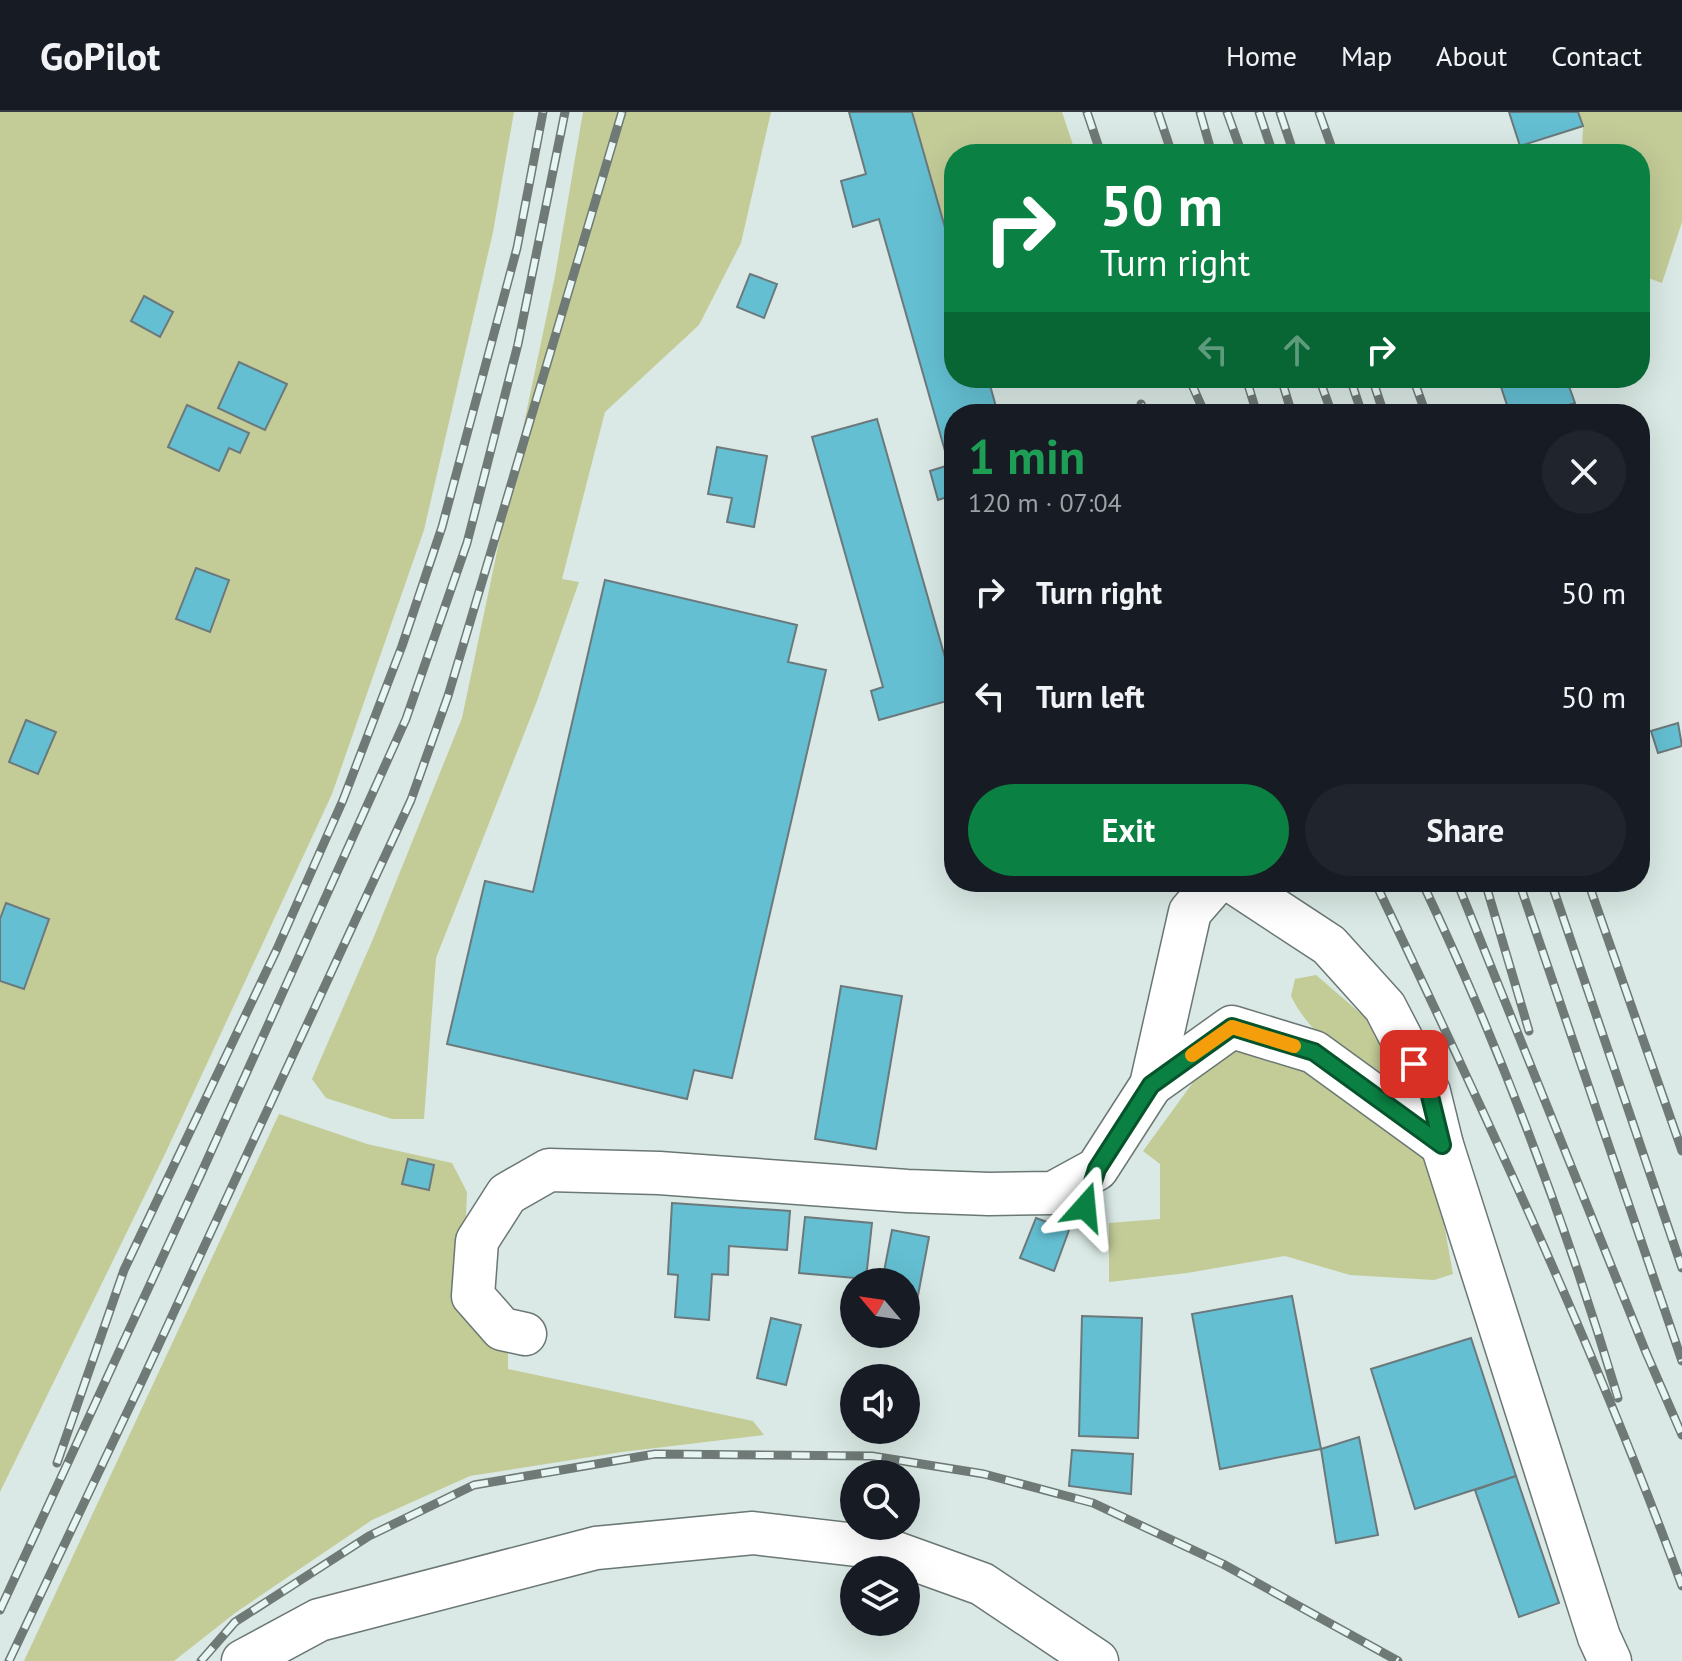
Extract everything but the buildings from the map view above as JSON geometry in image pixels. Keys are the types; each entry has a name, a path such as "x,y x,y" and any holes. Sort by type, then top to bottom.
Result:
{"street":[{"path":"525,1334 502,1329 473,1296 477,1241 507,1194 549,1170 659,1173 989,1194 1053,1193 1091,1188 1151,1085 1190,912 1207,892"},
{"path":"1248,892 1329,945 1385,1007 1429,1092 1442,1145 1599,1637 1610,1661"},
{"path":"1151,1085 1232,1027 1314,1052 1442,1145"},
{"path":"243,1661 319,1620 596,1548 753,1533 882,1548 982,1584 1097,1661"}],"green space":[{"path":"0,112 514,112 493,232 424,530 332,794 165,1154 0,1492"},
{"path":"583,112 771,112 741,243 699,325 605,412 562,579 579,582 537,701 436,958 424,1119 392,1119 326,1098 312,1079 373,939 462,718 555,276"},
{"path":"912,112 1062,112 1073,144 944,144 944,224"},
{"path":"1578,112 1682,112 1682,222 1662,283 1650,279 1650,144 1582,144 1583,126"},
{"path":"1316,975 1373,1024 1420,1114 1348,1061 1301,1013 1291,996 1295,979"},
{"path":"1243,1045 1286,1053 1431,1151 1453,1274 1434,1280 1350,1275 1285,1256 1187,1273 1109,1282 1109,1223 1160,1219 1160,1164 1143,1151 1194,1081"},
{"path":"279,1114 367,1144 452,1163 467,1192 462,1306 508,1346 508,1369 753,1421 764,1435 622,1452 470,1476 372,1520 235,1613 174,1661 24,1661"}],"railway":[{"path":"57,1463 124,1270 277,949 343,800 402,646 442,527 517,248 543,112"},
{"path":"0,1610 406,719 467,543 518,344 565,112"},
{"path":"9,1661 411,800 448,696 622,112"},
{"path":"1087,112 1098,144"},
{"path":"1158,112 1169,144"},
{"path":"1200,112 1209,144"},
{"path":"1227,112 1238,144"},
{"path":"1259,112 1270,144"},
{"path":"1280,112 1291,144"},
{"path":"1319,112 1330,144"},
{"path":"1193,388 1201,404"},
{"path":"1249,388 1254,404"},
{"path":"1284,388 1289,404"},
{"path":"1323,388 1328,404"},
{"path":"1353,388 1359,404"},
{"path":"1375,388 1381,404"},
{"path":"1417,388 1422,404"},
{"path":"1380,892 1575,1319 1682,1586"},
{"path":"1427,892 1530,1136 1618,1398"},
{"path":"1461,892 1682,1435"},
{"path":"1488,892 1529,1031"},
{"path":"1522,892 1682,1361"},
{"path":"1554,892 1682,1268"},
{"path":"1591,892 1682,1151"},
{"path":"201,1661 235,1622 369,1536 474,1485 655,1454 872,1456 984,1474 1093,1503 1223,1564 1398,1661"}],"slow traffic":[{"path":"1192,1055 1232,1027 1294,1046"}],"route":[{"path":"1085,1207 1097,1169 1151,1085 1232,1027 1314,1052 1442,1145 1429,1092 1414,1064"}]}
